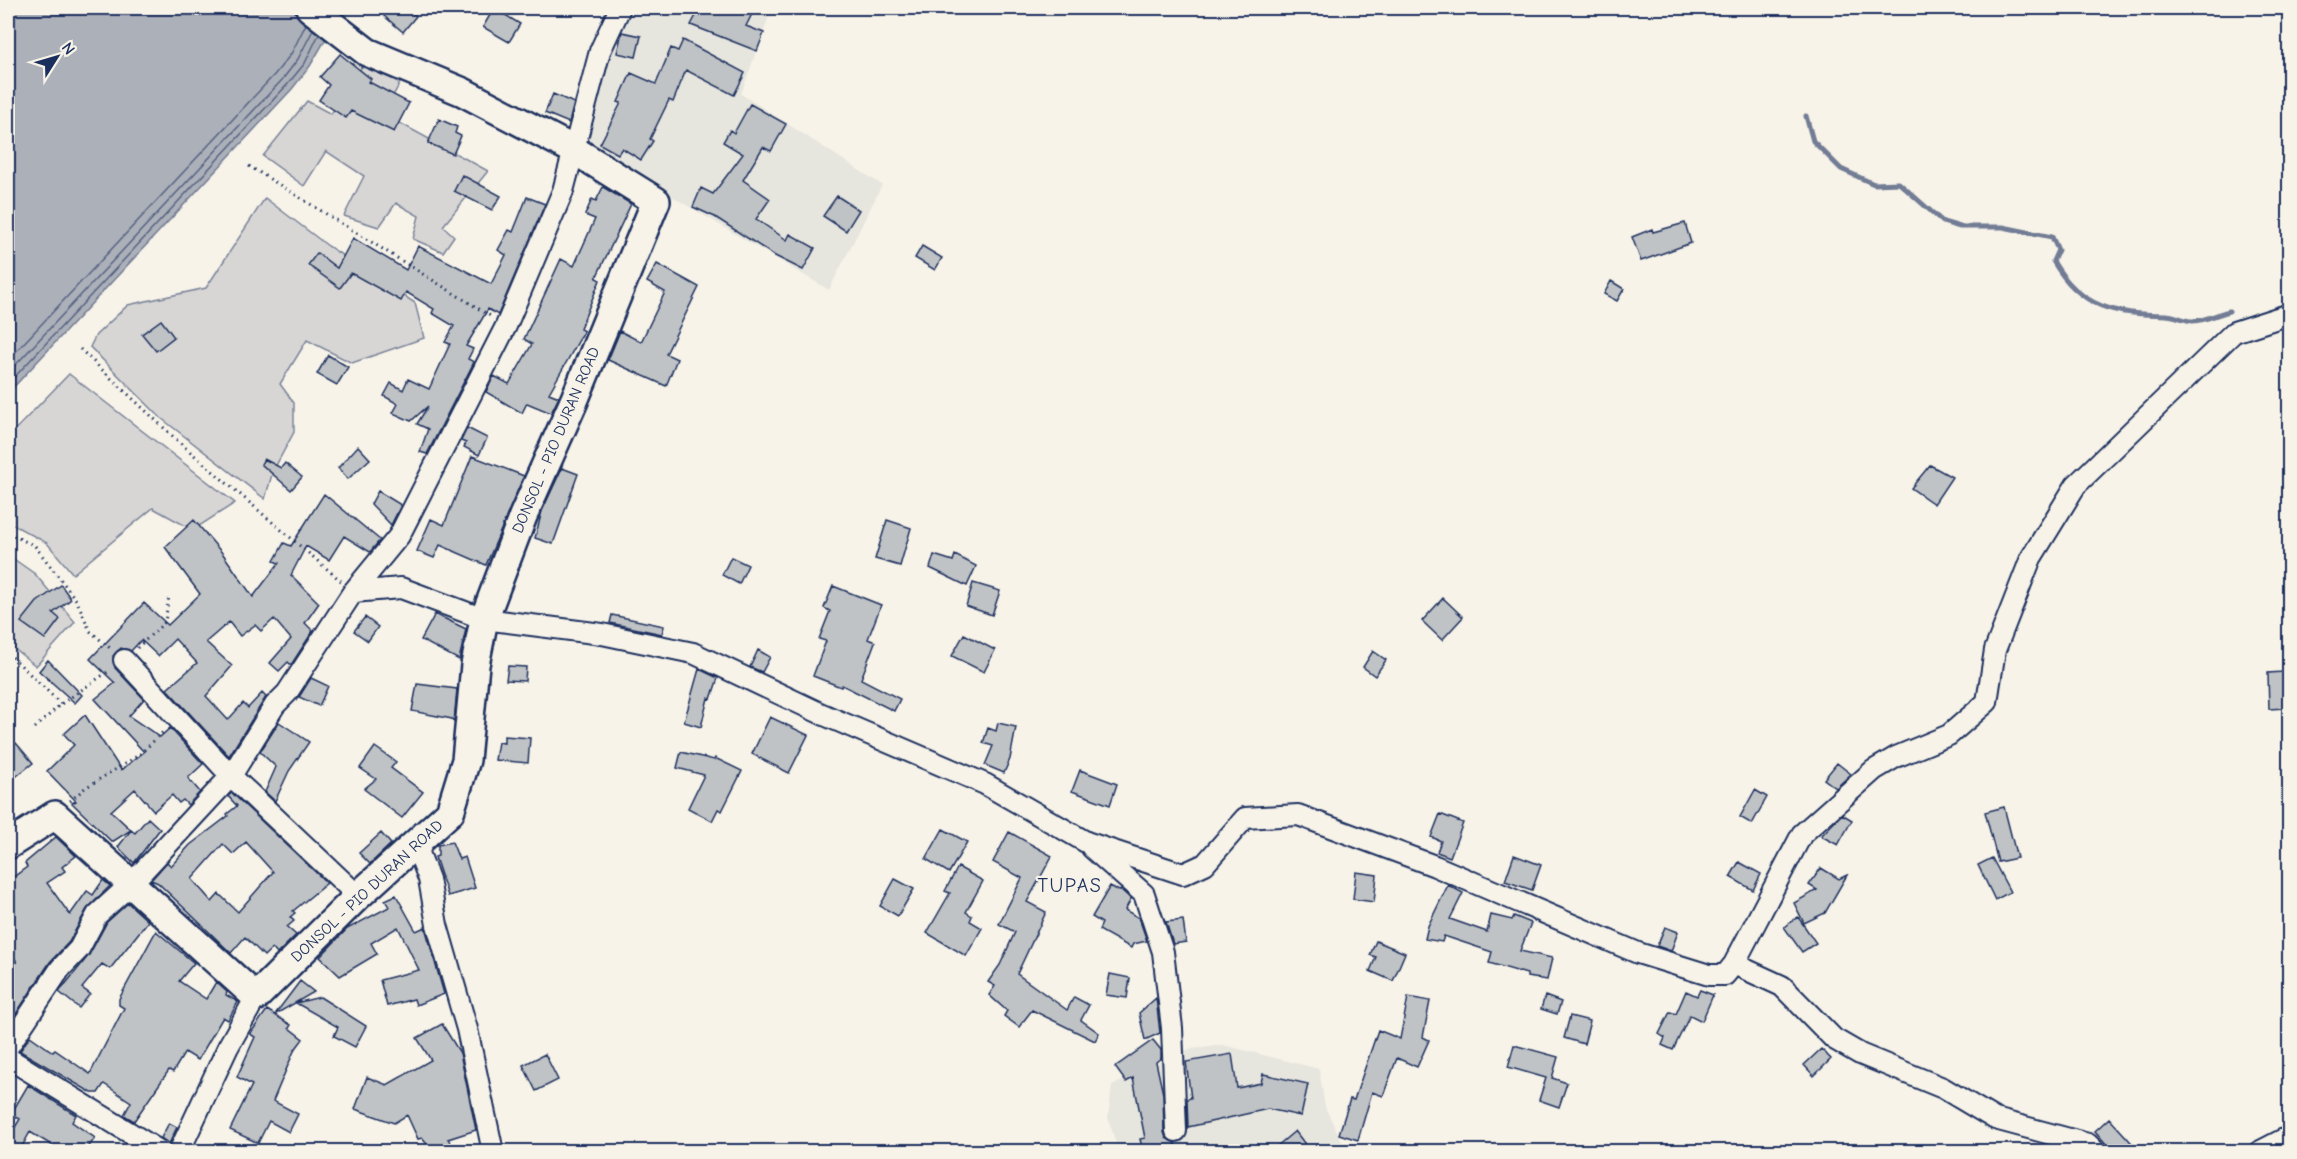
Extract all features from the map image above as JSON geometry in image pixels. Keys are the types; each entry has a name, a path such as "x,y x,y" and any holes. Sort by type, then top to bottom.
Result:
{"main road":[{"name":"DONSOL - PIO DURAN ROAD","path":"256,997 358,896 450,812 466,760 475,665 484,619 523,516 574,401 656,201 574,150 463,92 367,52 310,8"},
{"path":"8,845 55,815 256,997"}],"street":[{"path":"8,1047 60,969 79,949 97,915 132,883 231,776 275,705 287,693 353,592 399,536 506,326 563,191 600,51 620,8"},
{"path":"353,592 401,588 484,619 602,634 693,653 822,714 985,784 1086,842 1183,874 1205,864 1245,818 1298,815 1435,866 1638,953 1709,975 1725,975 1734,964 1802,834 1874,770 1896,757 1949,735 1987,702 1995,650 2027,568 2076,485 2234,332 2289,314"},
{"path":"124,660 231,776 358,896"},
{"path":"422,839 419,853 429,879 437,925 467,1029 493,1152"},
{"path":"1086,842 1144,894 1163,952 1172,1028 1176,1131"},
{"path":"1734,964 1782,986 1834,1039 1860,1054 1943,1088 1995,1119 2088,1144 2096,1152"},
{"path":"178,1152 228,1047 256,997"},
{"path":"8,1058 161,1152"},
{"path":"2259,1152 2289,1136"}],"path":[{"path":"249,166 506,326"},
{"path":"80,349 180,443 353,592"},
{"path":"8,533 35,546 77,601 90,631 124,660"},
{"path":"8,653 61,704"},
{"path":"55,815 85,788 139,754 177,718"}],"shaded area":[{"path":"628,8 772,8 741,94 882,185 829,290 581,142 613,41"},
{"path":"364,63 400,83 383,114 488,171 443,226 454,236 443,252 413,239 419,216 396,203 379,227 344,216 364,176 326,151 304,186 263,156 307,101 331,114"},
{"path":"265,198 328,246 415,303 424,338 352,363 307,340 280,384 294,403 294,432 273,471 265,499 161,418 90,347 96,335 128,305 206,288"},
{"path":"69,374 235,503 193,530 153,508 73,574 47,543 8,522 8,437"},
{"path":"8,555 35,574 75,622 36,666 8,644"},
{"path":"1223,1045 1319,1069 1325,1107 1346,1151 1118,1151 1108,1117 1112,1086 1184,1050"}],"water":[{"path":"8,8 344,8 310,66 292,89 8,393"}],"building":[{"path":"390,8 406,8 416,16 403,32 384,16"},
{"path":"494,8 520,24 509,42 483,27"},
{"path":"700,8 755,8 746,26 764,33 757,51 691,25"},
{"path":"622,32 641,36 636,57 617,53"},
{"path":"683,40 745,73 734,95 686,70 673,102 669,100 650,139 653,141 641,160 622,148 618,154 600,144 621,103 618,102 631,73 656,84 671,48 678,51"},
{"path":"340,54 371,79 369,82 409,103 394,132 351,111 346,118 319,100 329,85 320,77"},
{"path":"553,94 574,103 569,123 545,113"},
{"path":"750,104 786,124 771,151 763,147 743,180 770,199 756,219 787,240 790,234 815,248 803,270 775,256 715,217 693,207 701,188 713,194 743,154 723,142 730,130 734,133"},
{"path":"439,119 457,127 455,133 461,136 453,154 428,143"},
{"path":"462,175 501,196 492,210 454,191"},
{"path":"603,187 631,204 596,278 600,280 580,329 584,331 549,393 559,397 551,413 527,403 522,413 486,392 494,376 509,384 532,344 524,339 561,259 574,266 595,219 585,215 592,199 596,201"},
{"path":"837,196 859,210 846,231 823,216"},
{"path":"527,197 545,204 498,315 488,309 466,346 473,349 468,359 474,362 427,454 420,452 428,429 417,424 428,406 411,421 393,413 398,404 384,396 391,383 403,390 408,379 429,389 450,344 445,342 454,326 432,313 434,309 406,292 401,301 351,273 340,288 308,265 317,253 337,268 353,238 406,270 418,246 491,284 506,255 498,250 509,230 513,232"},
{"path":"1685,223 1691,243 1641,261 1632,237 1652,229 1653,232"},
{"path":"922,246 942,258 935,270 915,258"},
{"path":"657,264 699,287 666,354 677,359 666,386 608,360 620,331 641,342 665,292 647,282"},
{"path":"1611,281 1624,289 1617,301 1604,294"},
{"path":"161,320 174,337 156,351 142,334"},
{"path":"328,355 348,367 337,385 317,374"},
{"path":"467,428 487,438 479,455 464,447 466,443 461,441"},
{"path":"358,446 370,459 348,479 338,468"},
{"path":"472,456 524,476 486,565 440,545 434,558 417,551 431,519 444,525"},
{"path":"264,459 281,468 285,463 302,477 291,490 261,464"},
{"path":"1930,465 1952,477 1934,504 1911,488"},
{"path":"562,468 578,474 553,544 535,538 542,511"},
{"path":"378,491 401,505 391,525 371,504"},
{"path":"324,494 380,540 370,552 344,536 329,560 306,546 291,575 319,603 305,623 313,631 291,665 288,662 279,671 270,663 291,639 274,619 261,631 255,625 240,636 229,622 206,642 232,666 206,696 228,720 243,703 248,708 262,693 266,697 229,756 167,689 197,663 175,639 158,656 141,640 131,651 121,648 113,656 115,668 144,699 129,716 160,737 170,728 203,764 188,778 200,792 188,805 183,800 179,803 172,795 154,811 135,789 111,811 131,830 112,842 72,803 76,801 47,771 74,745 64,734 85,715 121,770 144,752 95,699 115,683 90,659 144,603 168,625 200,594 165,547 194,520 223,554 253,597 279,563 274,561 284,543 291,546"},
{"path":"887,520 911,528 900,566 875,559"},
{"path":"934,555 953,561 955,555 976,566 967,586 930,568"},
{"path":"731,557 748,565 739,584 722,575"},
{"path":"973,583 1000,591 992,615 966,606"},
{"path":"61,585 71,599 53,613 60,619 45,639 21,622 37,602"},
{"path":"833,586 881,605 868,639 875,642 861,679 900,699 894,711 842,685 841,687 813,676 826,641 819,639 830,611 824,608"},
{"path":"1443,598 1463,617 1442,640 1422,621"},
{"path":"435,614 466,629 459,660 421,640"},
{"path":"612,615 664,626 662,634 610,623"},
{"path":"365,617 378,627 368,641 354,631"},
{"path":"964,634 995,650 984,672 952,656"},
{"path":"758,650 770,657 762,672 750,667"},
{"path":"1373,651 1386,660 1375,676 1363,667"},
{"path":"48,660 82,695 75,703 39,671"},
{"path":"508,666 526,667 525,681 506,680"},
{"path":"699,669 718,678 711,699 708,698 701,727 684,722"},
{"path":"2284,672 2285,708 2269,709 2268,673"},
{"path":"311,678 328,686 319,706 299,697"},
{"path":"417,684 457,689 454,722 452,719 412,711"},
{"path":"770,717 808,735 789,773 752,754"},
{"path":"279,722 309,742 289,771 275,801 265,792 276,767 260,752"},
{"path":"998,723 1016,727 1010,759 1004,773 985,765 993,746 983,743 988,728 996,731"},
{"path":"504,736 530,738 528,763 495,760 498,742 504,743"},
{"path":"16,743 33,763 8,783 8,750"},
{"path":"375,747 396,762 391,768 423,792 402,818 364,789 376,779 360,768"},
{"path":"681,752 714,760 715,758 742,771 722,811 718,809 712,821 688,808 704,775 677,768"},
{"path":"1837,763 1851,774 1836,788 1824,779"},
{"path":"1080,770 1117,784 1110,805 1072,791"},
{"path":"1755,790 1767,797 1752,824 1740,817"},
{"path":"232,793 327,883 293,911 295,913 290,917 294,921 287,927 296,935 277,954 272,948 264,956 245,937 231,953 158,883 151,880 167,862 171,866 190,845 228,816 227,814 237,806 228,796","holes":["246,842 273,872 238,912 219,894 212,902 192,879 223,844 233,854"]},
{"path":"2004,807 2017,858 1998,862 1985,812"},
{"path":"1440,814 1463,823 1450,857 1437,852 1441,841 1431,837"},
{"path":"1842,814 1852,820 1838,845 1821,836"},
{"path":"148,818 160,829 134,863 118,847 131,830 135,833"},
{"path":"943,829 967,842 949,873 926,859"},
{"path":"1009,832 1052,856 1027,902 1046,912 1017,974 1067,1010 1074,997 1089,1005 1081,1020 1099,1033 1095,1041 1032,1010 1019,1027 1004,1016 1007,1011 989,995 995,986 988,982 1000,965 1015,932 999,924 1022,878 993,862"},
{"path":"381,833 391,844 370,864 359,853"},
{"path":"56,837 76,856 62,867 65,871 47,883 70,915 87,891 93,895 103,880 110,886 87,909 69,942 50,962 8,1026 8,975 17,962 8,948 8,881 27,867 25,863"},
{"path":"452,842 459,859 465,857 475,888 448,896 435,857 438,856 438,845"},
{"path":"1514,855 1541,865 1532,890 1505,881"},
{"path":"1992,858 2010,892 1995,900 1978,865"},
{"path":"1739,862 1761,874 1753,890 1730,877"},
{"path":"958,867 983,881 966,912 972,916 970,921 982,928 966,956 927,933 950,893 945,891"},
{"path":"1821,868 1839,879 1847,875 1825,913 1804,923 1794,903 1817,890 1809,885"},
{"path":"1356,872 1377,875 1374,902 1353,899"},
{"path":"895,879 914,889 898,916 880,906"},
{"path":"1448,885 1463,893 1450,919 1487,932 1491,915 1512,920 1514,916 1531,923 1520,951 1552,958 1547,980 1527,977 1527,974 1489,963 1492,952 1444,936 1442,942 1425,939 1428,926"},
{"path":"1110,886 1121,890 1131,899 1125,910 1139,918 1147,941 1133,944 1131,948 1099,930 1102,923 1092,917"},
{"path":"396,895 416,931 425,927 444,994 416,1005 414,999 387,1006 380,980 419,970 398,927 371,943 377,954 340,976 320,957 347,929 389,907 385,900"},
{"path":"128,903 148,921 110,969 102,964 82,988 90,994 79,1008 59,992 89,955 107,922"},
{"path":"1798,917 1816,943 1802,952 1784,927"},
{"path":"1183,920 1186,942 1173,944 1166,922"},
{"path":"1665,927 1678,932 1671,951 1657,946"},
{"path":"156,931 194,963 179,981 206,999 216,982 227,992 226,995 238,1002 228,1020 223,1017 198,1060 185,1052 173,1072 169,1070 134,1121 124,1115 131,1102 104,1084 98,1093 92,1093 20,1051 30,1036 90,1074 124,1008 119,1005 119,999"},
{"path":"1376,941 1405,953 1393,981 1370,971 1376,957 1370,955"},
{"path":"1110,974 1130,978 1127,998 1106,995"},
{"path":"300,981 314,992 276,1014 276,1013"},
{"path":"1700,990 1713,995 1702,1021 1690,1015 1673,1050 1662,1045 1665,1038 1659,1034 1670,1012 1676,1014 1686,991 1697,996"},
{"path":"1545,996 1561,1002 1557,1014 1541,1009"},
{"path":"320,997 366,1026 355,1047 334,1036 338,1027 296,1003"},
{"path":"1408,997 1430,1001 1423,1037 1429,1040 1417,1067 1397,1058 1383,1096 1372,1092 1358,1140 1339,1134 1350,1099 1354,1100 1378,1030 1400,1039"},
{"path":"1156,998 1160,1033 1145,1040 1139,1013"},
{"path":"267,1010 291,1025 289,1028 303,1039 294,1051 273,1101 298,1114 289,1132 269,1121 258,1143 230,1130 252,1085 237,1077 255,1037 250,1034"},
{"path":"1570,1016 1590,1021 1584,1044 1564,1038"},
{"path":"442,1024 460,1053 476,1130 448,1139 458,1152 433,1152 422,1138 418,1139 407,1115 394,1123 355,1109 367,1077 387,1085 431,1060 417,1038"},
{"path":"1153,1040 1161,1050 1161,1058 1156,1062 1163,1094 1164,1132 1166,1138 1175,1143 1177,1152 1143,1152 1140,1139 1145,1138 1133,1078 1126,1082 1115,1067"},
{"path":"1514,1045 1558,1057 1552,1078 1567,1083 1559,1107 1539,1100 1546,1078 1508,1067"},
{"path":"1821,1049 1831,1059 1814,1076 1804,1065"},
{"path":"545,1054 558,1080 536,1091 523,1065"},
{"path":"1232,1054 1237,1088 1261,1083 1263,1074 1308,1084 1301,1116 1268,1109 1188,1127 1187,1099 1191,1098 1186,1062"},
{"path":"28,1085 76,1115 72,1122 95,1138 85,1152 63,1152 30,1132 19,1152 8,1152 8,1139 20,1119 11,1114"},
{"path":"2109,1118 2140,1152 2113,1152 2095,1131"},
{"path":"169,1123 177,1127 169,1144 161,1138"},
{"path":"1295,1131 1311,1152 1270,1152"}],"waterway":[{"path":"1806,116 1813,141 1841,169 1874,184 1899,183 1943,222 1960,227 2003,227 2052,237 2058,250 2053,261 2064,277 2075,290 2101,306 2131,313 2169,315 2193,321 2229,311"}],"district":[{"name":"TUPAS","path":"1070,885"}]}
